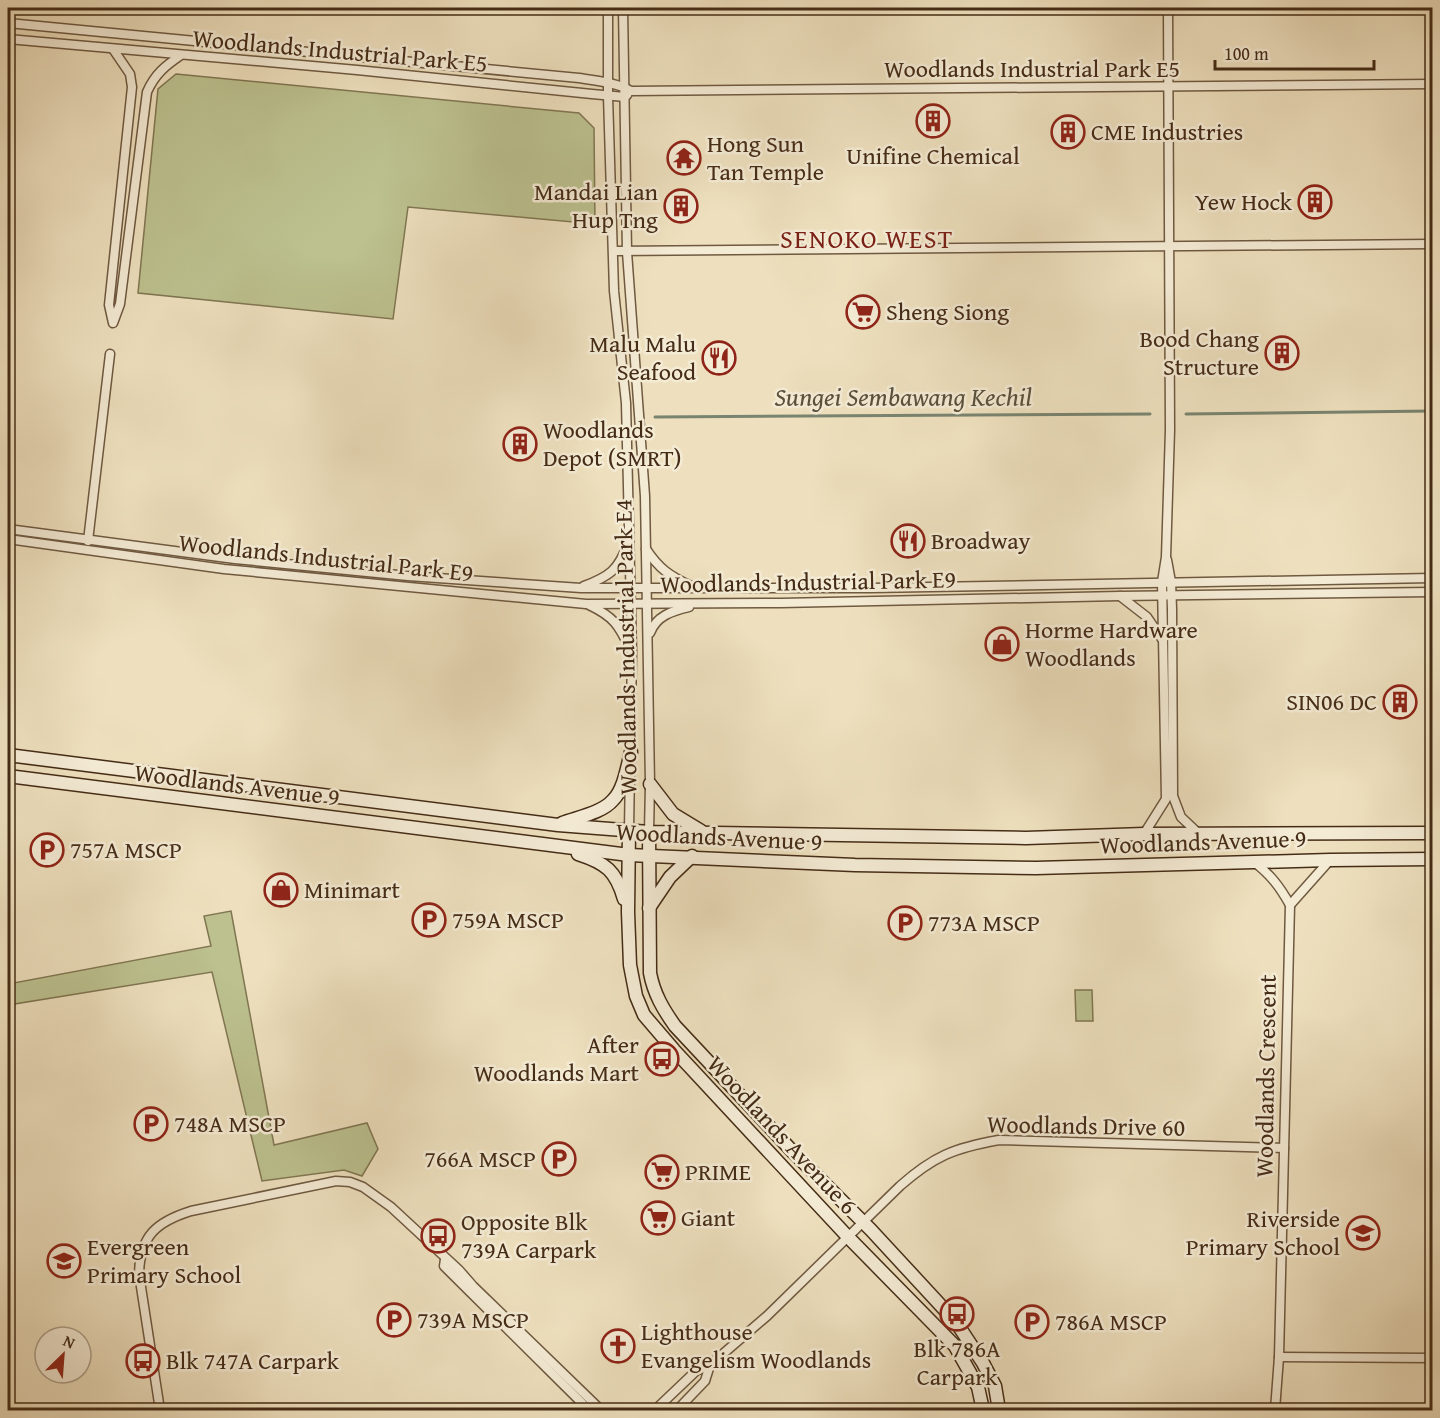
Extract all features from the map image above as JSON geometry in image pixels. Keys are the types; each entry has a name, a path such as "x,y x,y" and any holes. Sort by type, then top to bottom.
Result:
{"main road":[{"path":"558,825 604,808 614,800 631,752"},
{"name":"Woodlands Avenue 9","path":"8,755 558,825 649,832 1026,838 1144,834 1432,833"},
{"name":"Woodlands Avenue 9","path":"8,776 629,855 855,865 1036,868 1330,860 1432,860"},
{"path":"650,783 673,814 681,821 704,832"},
{"name":"Woodlands Industrial Park E4","path":"629,830 629,855"},
{"name":"Woodlands Industrial Park E4","path":"648,855 649,832"},
{"path":"560,847 589,857 608,867 617,878 628,912"},
{"name":"Woodlands Avenue 6","path":"629,855 630,965 636,996 644,1015 848,1237 955,1346 978,1387 983,1410"},
{"name":"Woodlands Avenue 6","path":"648,855 650,973 653,989 662,1008 675,1026 956,1322 994,1386 999,1410"},
{"path":"649,908 667,880 692,856"}],"street":[{"name":"Woodlands Industrial Park E4","path":"608,8 608,96 614,291 626,403 632,652 629,830"},
{"name":"Woodlands Industrial Park E4","path":"623,8 627,92 627,252 645,496 649,832"},
{"path":"1168,8 1170,430 1166,557 1173,796 1181,817 1199,835"},
{"name":"Woodlands Industrial Park E5","path":"8,23 567,77 609,83 627,92"},
{"name":"Woodlands Industrial Park E5","path":"8,39 357,70 608,96 627,92 1432,84"},
{"path":"113,49 130,74 132,87 109,305 113,323 120,304 147,92 154,76 164,66 182,55"},
{"path":"609,51 624,50"},
{"path":"610,136 626,137"},
{"path":"612,206 627,206"},
{"path":"614,251 1432,244"},
{"path":"88,541 110,354"},
{"name":"Woodlands Industrial Park E9","path":"8,529 246,560 581,588 871,588 1432,578"},
{"name":"Woodlands Industrial Park E9","path":"8,539 224,569 586,604 792,603 1432,592"},
{"path":"581,588 604,578 614,570 622,559 628,539"},
{"path":"646,549 657,565 672,577 694,587"},
{"path":"462,592 464,580"},
{"path":"1144,834 1166,799 1162,639 1167,595"},
{"path":"1119,596 1147,617 1162,639"},
{"path":"648,641 653,624 669,612 707,603"},
{"path":"586,604 610,616 620,627 632,652"},
{"path":"1254,862 1270,874 1280,886 1290,905 1330,860"},
{"name":"Woodlands Crescent","path":"1275,1410 1279,1357 1290,905"},
{"name":"Woodlands Drive 60","path":"710,1365 767,1316 922,1166 942,1155 999,1140 1284,1148"},
{"path":"160,1410 139,1274 139,1256 146,1241 156,1228 173,1217 205,1207 325,1182 350,1182 363,1187 391,1207 459,1270 601,1410"},
{"path":"446,1259 444,1266 590,1410"},
{"path":"1279,1357 1432,1358"},
{"path":"655,1410 696,1371 710,1365"},
{"path":"677,1410 705,1381 710,1365"}],"green space":[{"path":"176,74 579,113 594,128 595,224 408,207 393,319 138,293 158,89"},
{"path":"231,911 274,1145 367,1123 378,1149 362,1176 344,1170 262,1181 212,972 8,1005 8,984 211,946 204,916"},
{"path":"1075,990 1092,990 1093,1021 1076,1021"}],"waterway":[{"name":"Sungei Sembawang Kechil","path":"1186,414 1432,411"},
{"name":"Sungei Sembawang Kechil","path":"655,417 1150,414"}],"place":[{"name":"Unifine Chemical","path":"933,121"},
{"name":"CME Industries","path":"1068,132"},
{"name":"Hong Sun Tan Temple","path":"684,158"},
{"name":"Yew Hock","path":"1315,202"},
{"name":"Mandai Lian Hup Tng","path":"681,206"},
{"name":"Sheng Siong","path":"863,312"},
{"name":"Bood Chang Structure","path":"1282,353"},
{"name":"Malu Malu Seafood","path":"719,358"},
{"name":"Woodlands Depot (SMRT)","path":"520,444"},
{"name":"Broadway","path":"908,541"},
{"name":"Horme Hardware Woodlands","path":"1002,644"},
{"name":"SIN06 DC","path":"1400,702"},
{"name":"757A MSCP","path":"47,850"},
{"name":"Minimart","path":"281,890"},
{"name":"759A MSCP","path":"429,920"},
{"name":"773A MSCP","path":"905,923"},
{"name":"After Woodlands Mart","path":"662,1059"},
{"name":"748A MSCP","path":"151,1124"},
{"name":"766A MSCP","path":"559,1159"},
{"name":"PRIME","path":"662,1172"},
{"name":"Giant","path":"658,1218"},
{"name":"Riverside Primary School","path":"1363,1233"},
{"name":"Opposite Blk 739A Carpark","path":"438,1236"},
{"name":"Evergreen Primary School","path":"64,1261"},
{"name":"Blk 786A Carpark","path":"957,1314"},
{"name":"739A MSCP","path":"394,1320"},
{"name":"786A MSCP","path":"1032,1322"},
{"name":"Lighthouse Evangelism Woodlands","path":"618,1346"},
{"name":"Blk 747A Carpark","path":"143,1361"}],"district":[{"name":"SENOKO WEST","path":"867,239"}]}
